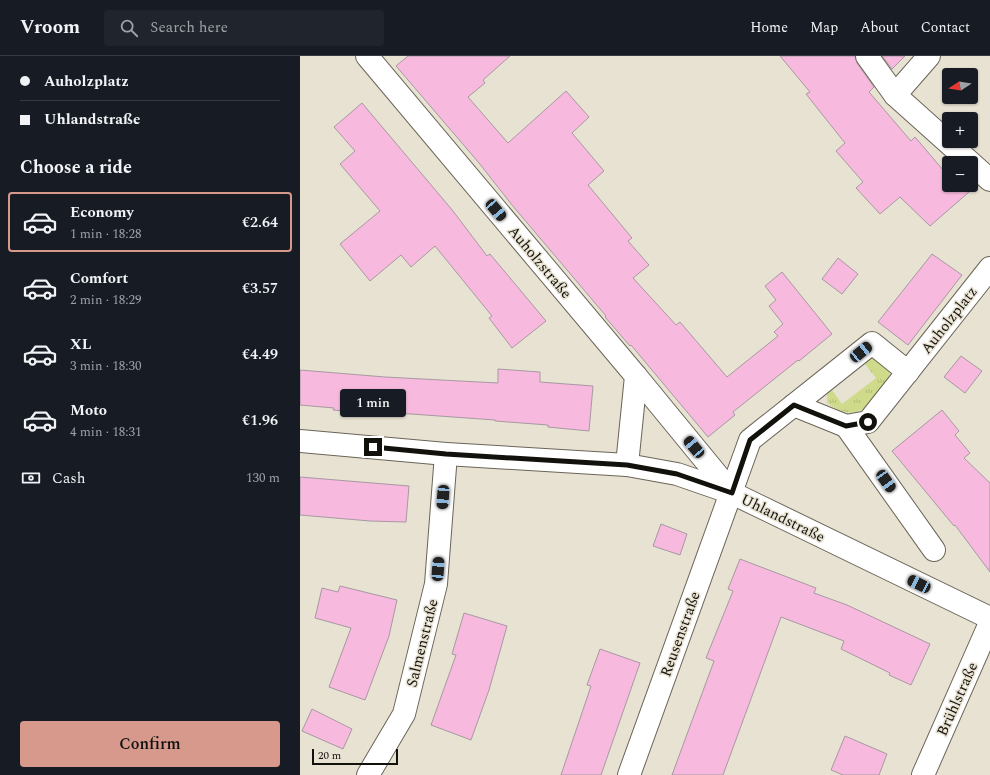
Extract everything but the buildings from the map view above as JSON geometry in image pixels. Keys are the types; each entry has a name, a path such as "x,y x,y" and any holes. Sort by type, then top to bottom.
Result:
{"street":[{"name":"Auholzstraße","path":"367,56 642,383 732,493"},
{"path":"867,56 895,95 990,180"},
{"path":"895,95 929,56"},
{"name":"Auholzplatz","path":"846,426 868,422 990,268"},
{"path":"732,493 750,440 872,343 908,372"},
{"path":"627,465 642,383"},
{"path":"794,405 846,426 934,550"},
{"name":"Uhlandstraße","path":"300,440 446,454 627,465 677,474 732,493 990,618"},
{"name":"Salmenstraße","path":"368,775 404,714 436,584 446,454"},
{"name":"Reusenstraße","path":"629,775 732,493"},
{"name":"Brühlstraße","path":"923,775 990,623"}],"green space":[{"path":"876,356 890,371 890,374 886,384 868,405 856,412 850,413 835,408 827,403 827,394 832,390 842,404 876,378 865,364 871,358"}],"route":[{"path":"373,447 446,454 627,465 677,474 732,493 750,440 794,405 846,426 868,422"}]}
